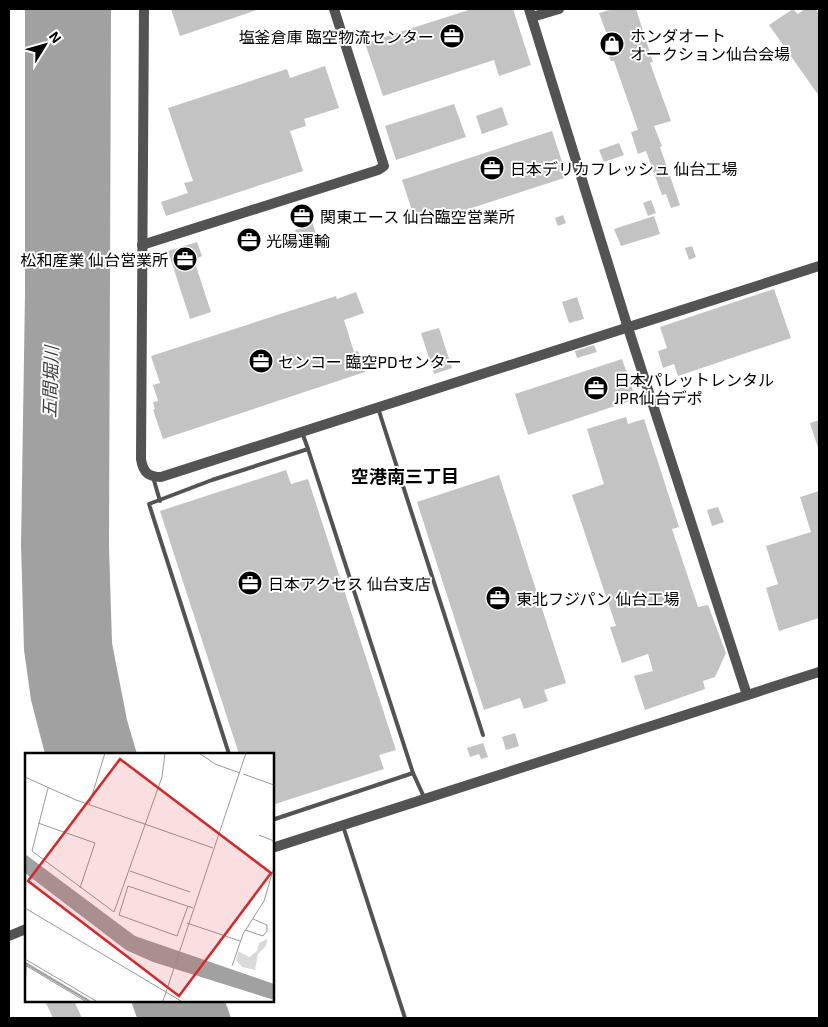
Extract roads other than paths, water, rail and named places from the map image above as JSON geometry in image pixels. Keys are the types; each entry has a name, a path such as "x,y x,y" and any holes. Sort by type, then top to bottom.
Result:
{"street":[{"path":"144,9 141,459 142,467 146,474 153,477 161,477 819,266"},
{"path":"142,245 378,170 384,166 334,9"},
{"path":"559,9 530,13 628,328 747,695"},
{"path":"274,847 819,672"},
{"path":"9,936 25,928"}],"lane":[{"path":"378,408 483,735"},
{"path":"302,432 413,773 424,799"},
{"path":"229,753 150,504 212,480 308,449"},
{"path":"153,477 160,500"},
{"path":"274,819 413,773"},
{"path":"343,826 405,1018"}],"water":[{"name":"五間堀川","path":"25,9 111,9 109,547 112,643 127,720 137,753 45,753 31,700 24,650 21,545 25,294"},
{"path":"131,1002 225,1002 231,1018 137,1018"}],"place":[{"name":"塩釜倉庫 臨空物流センター","path":"452,36"},
{"name":"ホンダオート オークション仙台会場","path":"612,44"},
{"name":"日本デリカフレッシュ 仙台工場","path":"492,168"},
{"name":"関東エース 仙台臨空営業所","path":"302,216"},
{"name":"光陽運輸","path":"249,240"},
{"name":"松和産業 仙台営業所","path":"185,259"},
{"name":"センコー 臨空PDセンター","path":"261,361"},
{"name":"日本パレットレンタル JPR仙台デポ","path":"596,388"},
{"name":"日本アクセス 仙台支店","path":"250,583"},
{"name":"東北フジパン 仙台工場","path":"498,598"}],"district":[{"name":"空港南三丁目","path":"405,476"}]}
